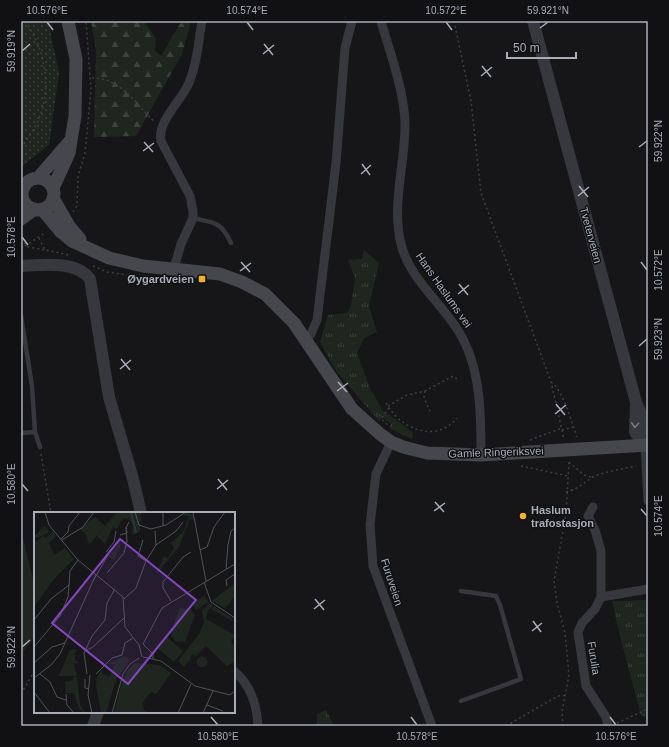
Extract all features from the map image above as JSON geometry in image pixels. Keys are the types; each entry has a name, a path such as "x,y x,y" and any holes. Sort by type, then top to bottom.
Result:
{"main road":[{"path":"21,219 51,203 53,193 67,160 76,116 77,76 74,48 68,21"},
{"path":"38,178 70,141"},
{"path":"38,209 27,204 22,197 25,186 33,179 38,178 47,180 53,193"},
{"name":"Gamle Ringeriksvei","path":"53,193 69,226 88,248"},
{"name":"Gamle Ringeriksvei","path":"38,209 61,232 78,245 109,258 132,264 220,274 255,288 282,309 305,339 352,409 368,425 391,442 427,453 481,455 646,445"}],"street":[{"path":"174,268 181,244 193,218 192,204 190,196 161,142 160,132 161,126 177,105 188,86 193,70 202,21"},
{"path":"305,339 311,334 318,320 336,163 345,48 352,21"},
{"name":"Hans Haslums vei","path":"381,21 403,104 405,122 397,208 397,227 401,246 408,262 465,343 477,387 481,420 481,455"},
{"name":"Tveterveien","path":"533,21 636,402 648,430 646,445"},
{"path":"21,266 54,265 75,268 83,272 90,279 109,397 133,478 141,512"},
{"name":"Tveterveien","path":"636,402 635,432 646,445"},
{"name":"Furuveien","path":"391,442 376,474 370,525 372,566 432,726"},
{"path":"646,445 645,464 648,501"},
{"path":"593,506 588,516 599,541 601,597 648,589"},
{"name":"Furulia","path":"601,597 595,609 582,623 578,632 586,686 606,717 608,725"},
{"path":"235,672 249,690 254,701 258,726"},
{"path":"93,726 98,713"}],"lane":[{"path":"193,218 218,224 225,229 230,243"},
{"path":"21,316 32,386 35,432 40,446"},
{"path":"21,432 35,432"},
{"path":"461,591 496,596 500,605 521,679 461,701"}],"path":[{"path":"21,148 41,115 45,79 42,53 33,32 25,21"},
{"path":"454,21 471,100 481,193 551,382 564,439"},
{"path":"92,78 97,78 122,87 154,122 161,126"},
{"path":"21,249 50,229"},
{"path":"21,239 26,246 45,250"},
{"path":"388,406 407,396 425,391 453,376 457,379"},
{"path":"551,382 555,385 561,396 579,442"},
{"path":"425,391 424,398 430,411"},
{"path":"386,403 393,415 408,425 429,432 445,429 451,425 456,418"},
{"path":"389,408 381,419 389,426"},
{"path":"526,441 562,429 573,427"},
{"path":"40,446 51,512"},
{"path":"563,726 562,712 569,675 565,633 557,603 554,581 566,514 566,492 569,462 584,475 592,478"},
{"path":"566,492 578,489 592,478 645,464"},
{"path":"521,466 568,476"},
{"path":"21,694 34,672"},
{"path":"506,726 558,696 566,695"},
{"path":"608,725 624,721 648,709"}],"green space":[{"path":"21,21 48,21 59,73 49,145 21,167"},
{"path":"91,21 144,21 156,39 155,51 161,56 180,24 185,21 191,22 182,54 136,136 94,137 96,50"},
{"path":"364,250 379,263 369,306 377,332 364,338 357,353 370,388 382,410 413,432 412,439 389,428 391,424 382,417 379,421 336,371 320,342 328,315 347,313 351,306 355,278 348,260 362,259"},
{"path":"21,530 34,583 34,638 21,654"},
{"path":"648,600 648,719 641,715 612,601"},
{"path":"326,710 334,726 317,726 317,714"}],"place":[{"name":"Øygardveien","path":"202,279"},
{"name":"Haslum trafostasjon","path":"523,516"}]}
